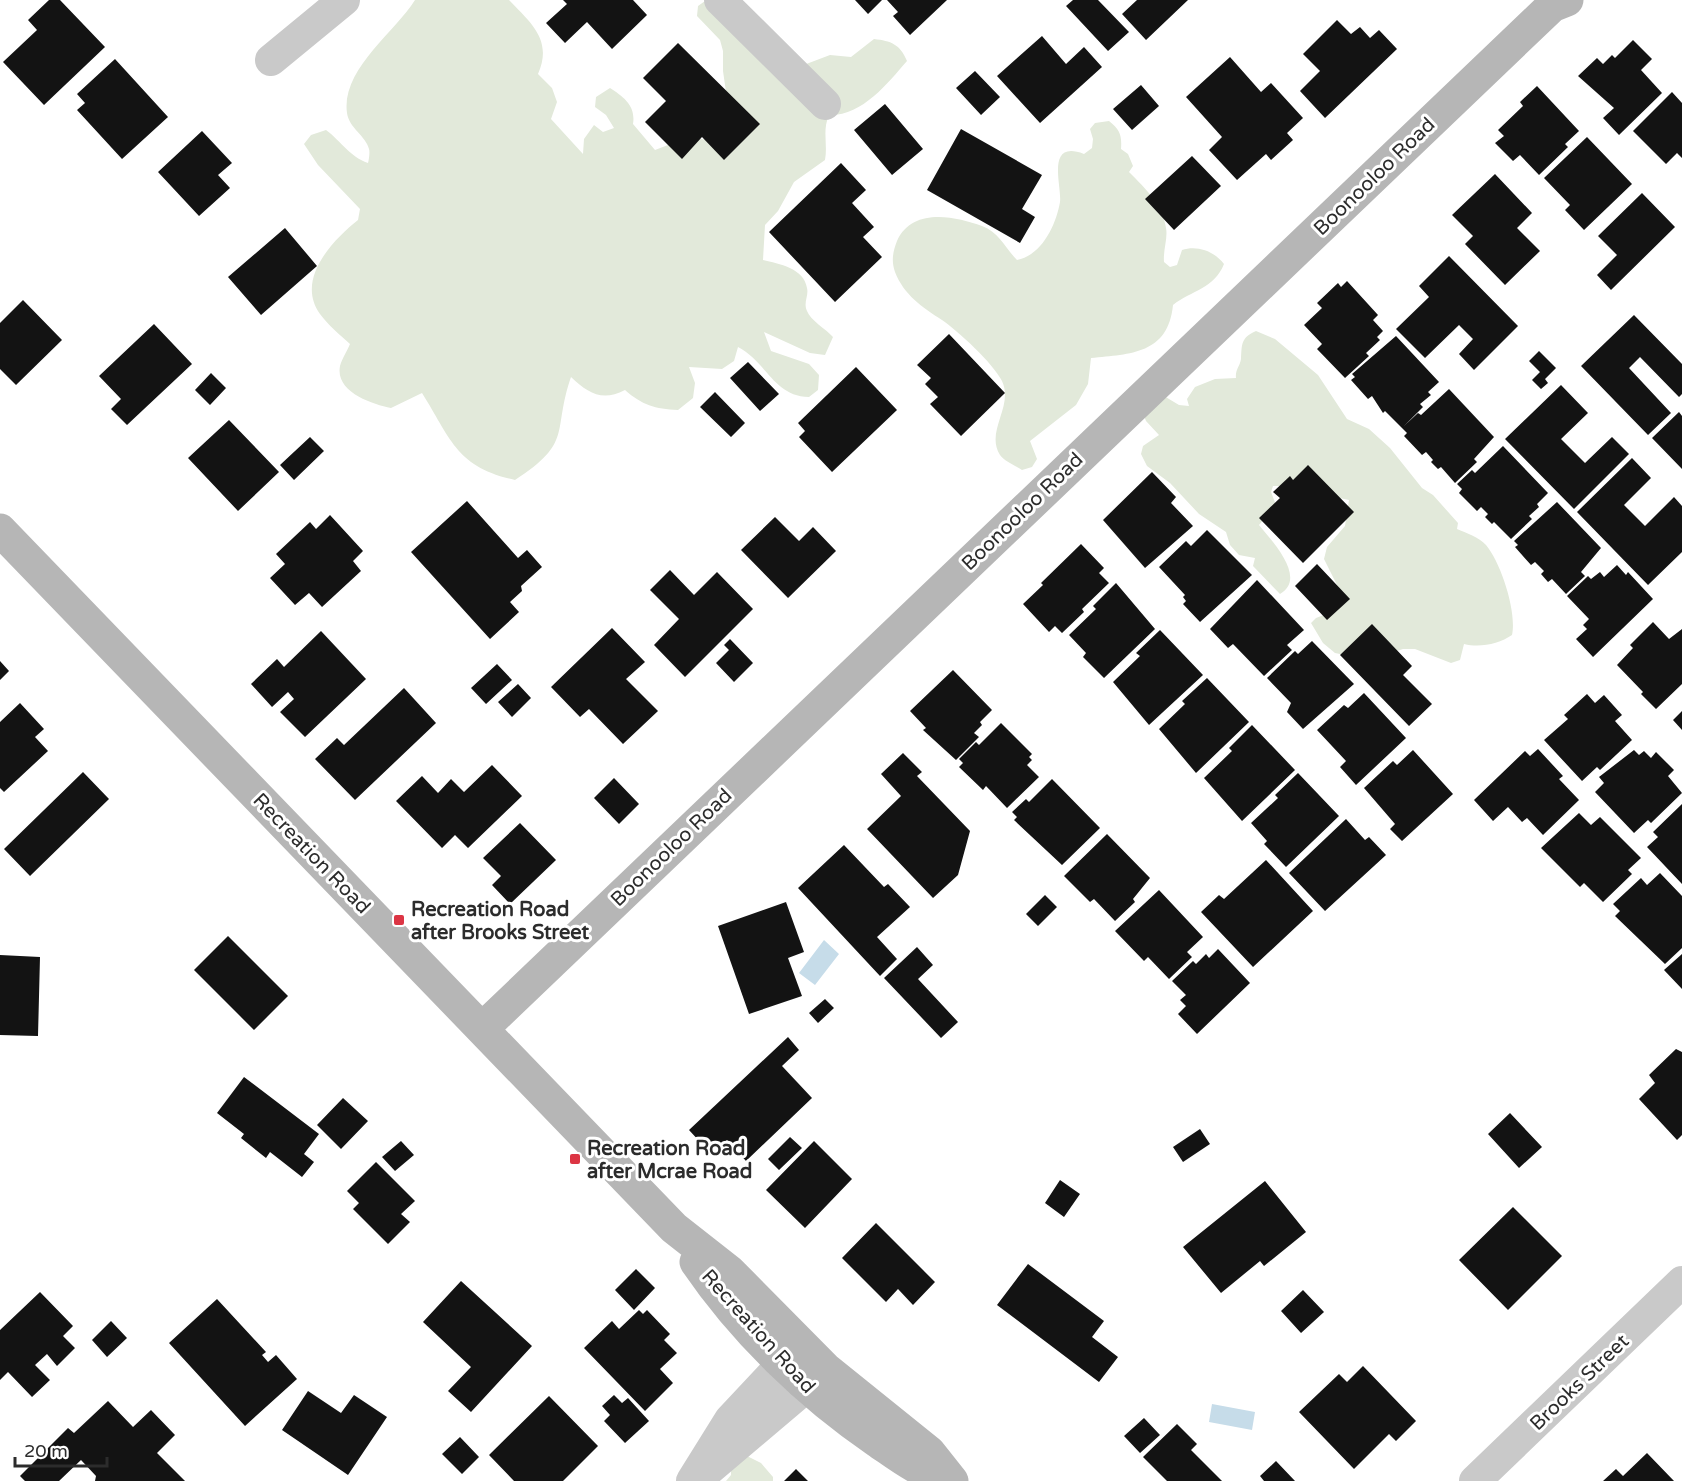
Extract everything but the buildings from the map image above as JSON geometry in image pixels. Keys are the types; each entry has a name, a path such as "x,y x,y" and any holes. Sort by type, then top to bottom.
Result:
{"street":[{"path":"271,60 344,0"},
{"path":"720,0 825,104"},
{"name":"Boonooloo Road","path":"482,1029 1555,2"},
{"name":"Recreation Road","path":"0,530 674,1228 730,1272 792,1353 817,1379 857,1428 914,1466 947,1481"},
{"name":"Brooks Street","path":"1475,1481 1682,1282"},
{"path":"693,1481 730,1420 792,1353"},
{"path":"693,1481 817,1379"},
{"name":"Recreation Road","path":"817,1379 929,1452 952,1481"}],"green space":[{"path":"415,0 509,0 532,25 541,42 542,62 538,74 552,88 557,102 551,119 583,154 584,139 594,125 603,132 614,128 606,115 595,107 596,97 610,88 631,107 633,124 655,150 689,137 713,141 728,106 720,40 697,16 698,6 705,1 801,66 830,55 851,57 874,39 890,42 898,47 907,61 873,97 863,104 841,114 829,115 826,127 825,160 794,182 778,211 765,225 763,260 790,268 801,276 807,288 806,308 809,314 833,337 825,355 810,353 764,332 771,351 809,364 819,375 818,390 809,397 787,391 778,385 748,353 738,347 734,361 722,369 689,367 695,383 693,398 678,410 649,405 625,390 617,394 596,394 571,377 554,445 534,467 515,480 495,474 467,459 457,449 422,393 391,408 365,400 349,390 340,375 340,366 350,344 320,314 313,301 312,287 314,274 320,261 338,238 358,220 360,209 318,165 304,144 311,135 326,130 351,153 368,163 367,144 348,118 347,97 360,67"},
{"path":"1109,121 1120,133 1121,149 1128,154 1133,166 1129,172 1152,197 1161,212 1166,232 1164,262 1170,267 1177,265 1182,250 1193,248 1210,253 1224,264 1220,272 1208,284 1173,305 1170,321 1164,333 1155,342 1133,352 1091,358 1088,384 1076,405 1030,441 1037,459 1032,467 1022,470 1002,457 996,446 997,428 1005,400 1002,381 991,365 966,339 921,305 903,287 894,268 894,249 904,230 913,223 923,219 947,217 971,222 988,229 998,237 1017,260 1026,257 1041,246 1055,220 1060,202 1058,166 1060,158 1064,153 1072,151 1084,154 1092,148 1093,139 1090,129 1095,123"},
{"path":"1256,331 1275,339 1318,375 1347,419 1369,429 1390,448 1422,488 1433,495 1458,523 1457,529 1476,537 1486,545 1497,563 1510,601 1512,635 1489,644 1476,646 1464,644 1460,660 1451,663 1415,649 1403,649 1369,660 1335,653 1323,643 1311,623 1316,618 1329,613 1338,587 1324,559 1327,547 1345,526 1349,500 1283,486 1273,486 1271,492 1276,505 1259,525 1278,549 1289,569 1288,587 1280,594 1253,566 1255,558 1239,555 1230,545 1226,532 1199,514 1170,483 1147,466 1141,454 1143,446 1159,435 1146,421 1142,411 1164,396 1179,405 1189,406 1187,399 1195,387 1215,379 1236,378 1243,342 1247,336"},
{"path":"747,1456 761,1463 773,1477 773,1481 726,1481 731,1475 731,1468"}],"water":[{"path":"824,940 839,954 815,985 799,973"},
{"path":"1212,1404 1255,1412 1252,1430 1209,1422"}],"place":[{"name":"Recreation Road after Brooks Street","path":"399,920"},
{"name":"Recreation Road after Mcrae Road","path":"575,1159"}]}
